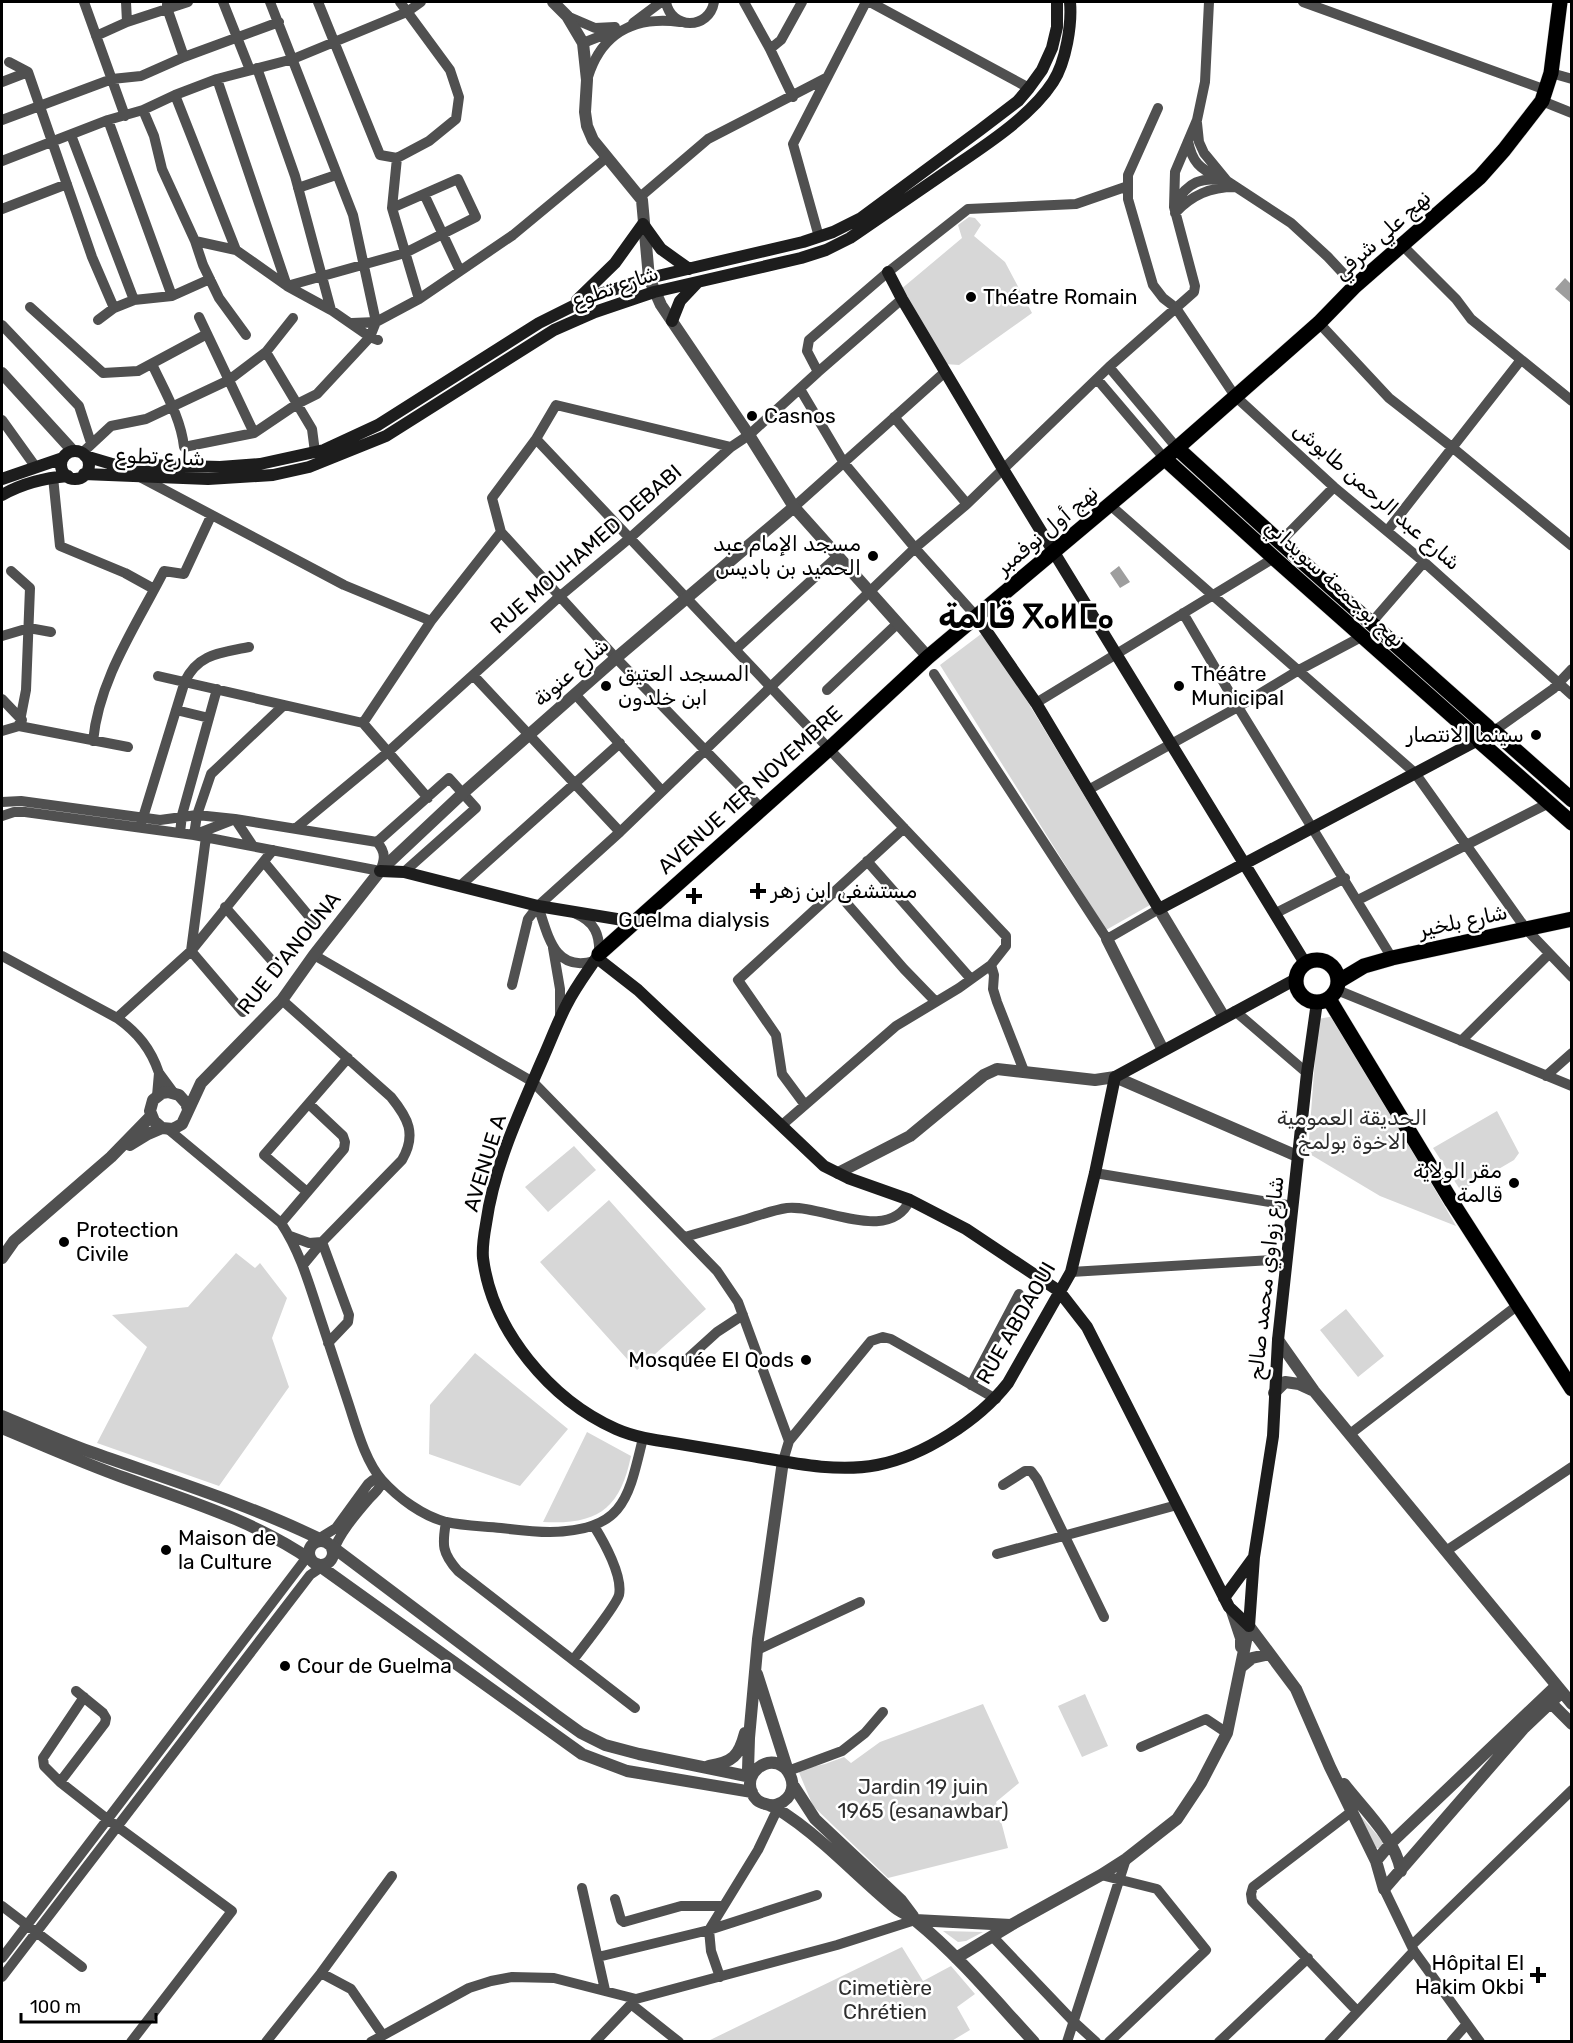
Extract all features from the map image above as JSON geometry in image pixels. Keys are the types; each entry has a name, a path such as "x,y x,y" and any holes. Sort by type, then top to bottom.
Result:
{"main road":[{"path":"2,478 76,454 112,464 220,467 260,464 315,452 354,438 378,425 539,323 591,297 649,278 819,237 861,218 1018,101 1042,70 1052,48 1056,27 1056,2"},
{"name":"شارع تطوع","path":"2,495 18,486 53,477 76,478 84,474 208,479 273,476 309,467 386,436 554,330 596,312 654,292 825,250 850,238 984,146 1033,106 1054,80 1066,48 1071,15 1070,2"},
{"name":"نهج علي شرفي","path":"1165,459 1319,322 1355,286 1480,177 1504,150 1544,95 1551,73 1560,2"},
{"path":"567,309 603,277 643,224 661,249 689,269"},
{"path":"751,255 755,269"},
{"path":"888,272 1053,552 1305,963"},
{"path":"672,321 680,301 702,280"},
{"name":"نهج بوجمعة سويداني","path":"1177,448 1372,622 1549,803 1572,823"},
{"path":"76,454 88,467 84,474"},
{"path":"68,476 62,470 76,454"},
{"name":"نهج بوجمعة سويداني","path":"1165,459 1363,636 1484,736 1572,800"},
{"name":"نهج أول نوفمبر","path":"928,657 1165,459"},
{"path":"976,616 1036,703 1160,909 1484,736"},
{"name":"AVENUE 1ER NOVEMBRE","path":"596,958 928,657"},
{"path":"380,871 404,872 538,906 635,922"},
{"name":"شارع بلخير","path":"1332,966 1364,966 1572,920"},
{"path":"596,958 638,990 824,1166 910,1200 966,1229 1059,1291 1087,1327 1214,1573 1224,1598 1232,1611 1249,1626"},
{"name":"AVENUE A","path":"596,958 580,980 532,1082 493,1187 483,1255 495,1303 523,1352 541,1374 587,1414 618,1430 643,1438 783,1461"},
{"path":"1321,960 1332,966 1338,974 1330,993 1310,1001 1299,992 1296,979 1305,963 1321,960"},
{"name":"شارع بلخير","path":"1330,993 1364,966"},
{"path":"1115,1077 1296,979"},
{"path":"1330,993 1452,1202 1572,1389"},
{"name":"شارع زواوي محمد صالح","path":"1249,1626 1254,1557 1273,1436 1278,1340 1307,1073 1330,993"},
{"name":"RUE ABDAOUI","path":"783,1461 854,1468 879,1465 909,1455 945,1437 996,1399 1008,1383 1071,1272 1115,1077"},
{"name":"شارع زواوي محمد صالح","path":"1224,1598 1254,1557"},
{"path":"1214,1573 1252,1592"}],"street":[{"path":"84,2 124,116"},
{"path":"126,2 128,22"},
{"path":"96,36 167,5 188,2"},
{"path":"223,2 253,69 298,188 331,310"},
{"path":"152,364 172,407 184,447 254,433 297,404 317,394 374,338 376,322 353,215 270,2"},
{"path":"318,2 380,154 397,158 429,141 456,119 459,97 450,70 400,2"},
{"path":"2,160 108,120 143,110 217,79 293,59 407,12 421,2"},
{"path":"553,2 567,16 583,43 587,80 585,112 587,126 593,140 640,197 643,206 649,278 654,292 750,435 794,507 928,657"},
{"path":"587,80 593,61 613,36 661,2"},
{"path":"666,2 673,17 680,22"},
{"path":"744,2 793,97"},
{"path":"770,50 781,40 802,2"},
{"path":"819,237 793,144 868,2 1029,88"},
{"path":"512,985 528,919 538,906 620,832 915,548 967,504 1109,367 1194,292 1195,286 1174,210 1175,172 1197,120 1205,82 1209,2"},
{"path":"1303,2 1544,95 1572,113"},
{"path":"567,16 595,28 660,20 696,23 704,20 716,3"},
{"path":"167,5 184,57"},
{"path":"2,120 112,79 141,76 184,57 279,22"},
{"path":"583,43 631,25"},
{"path":"9,62 28,72 92,257 114,308"},
{"path":"2,82 28,72"},
{"path":"1551,73 1572,79"},
{"path":"640,197 708,139 826,78"},
{"path":"217,79 286,286"},
{"path":"175,95 236,250"},
{"path":"818,372 807,351 809,340 888,272 968,209 1076,204 1128,186 1128,174 1158,108"},
{"path":"143,110 154,136 162,169 195,241 203,265 219,298 246,334"},
{"path":"108,120 172,296"},
{"path":"1197,120 1199,142 1204,153 1231,184"},
{"path":"71,135 134,300"},
{"path":"1188,141 1194,159 1204,172 1231,184 1291,223 1355,286"},
{"path":"397,158 392,208 419,299"},
{"path":"352,323 376,322 419,299 513,235 606,158"},
{"path":"298,188 336,174"},
{"path":"286,286 405,253 476,217 458,179 392,208"},
{"path":"2,209 67,184"},
{"path":"1174,210 1200,193 1231,184"},
{"name":"شارع عبد الرحمن طابوش","path":"1128,186 1128,199 1153,285 1163,298 1176,308 1235,396 1334,487 1424,562 1572,695"},
{"path":"424,194 460,271"},
{"path":"195,241 236,250 286,286 331,310 374,338"},
{"path":"1402,245 1456,299 1471,319 1572,401"},
{"path":"99,320 114,308 134,300 172,296 210,279"},
{"name":"RUE MOUHAMED DEBABI","path":"296,828 388,752 559,597 631,537 731,447 750,435 902,299"},
{"path":"30,307 103,373 138,371 207,334"},
{"path":"199,317 254,433"},
{"path":"2,373 76,454 111,426 146,420 229,380 266,352 293,318"},
{"path":"1319,322 1389,398 1572,546"},
{"path":"2,324 79,406 91,443"},
{"path":"266,352 312,429 315,452"},
{"path":"1387,531 1520,361"},
{"path":"1109,367 1177,448"},
{"path":"794,507 945,372"},
{"path":"1097,379 1165,459"},
{"path":"800,388 844,463 976,616"},
{"path":"731,447 556,405 536,439 492,498 501,532 616,658 762,808"},
{"path":"894,417 967,504"},
{"path":"2,420 34,466"},
{"path":"536,439 1006,936 1006,946 991,965 896,1026 782,1125"},
{"path":"53,477 60,546 125,573 154,589"},
{"path":"140,477 344,585 431,621"},
{"path":"1280,542 1334,487"},
{"path":"1110,505 1415,773 1526,929 1572,977"},
{"name":"شارع عنونة","path":"380,871 463,793 575,694 794,507"},
{"path":"93,741 95,716 115,663 164,571 184,574 211,516"},
{"path":"363,723 431,621 501,532"},
{"path":"736,649 838,556"},
{"path":"1036,703 1274,558"},
{"path":"1372,622 1424,562"},
{"path":"11,571 30,588 23,724"},
{"path":"1183,613 1392,958"},
{"path":"827,690 898,623"},
{"path":"2,636 28,628 51,632"},
{"path":"1088,790 1363,636"},
{"path":"141,823 190,670 199,661 213,655 249,647"},
{"path":"1484,736 1559,684 1572,669"},
{"path":"934,674 1107,939 1163,1050"},
{"path":"473,675 620,832"},
{"path":"158,676 363,723 428,798"},
{"path":"180,833 182,815 217,689"},
{"path":"575,694 662,791"},
{"path":"2,699 23,724"},
{"path":"194,835 197,815 211,774 285,705"},
{"path":"176,710 209,718"},
{"path":"2,730 23,724 128,747"},
{"path":"460,886 620,743"},
{"path":"377,842 449,778 463,793 476,808 404,872"},
{"path":"2,802 21,801 380,871 384,855 377,842"},
{"path":"1358,900 1549,803"},
{"path":"2,816 14,812 25,812 141,823 182,815 197,815 296,828 377,842"},
{"path":"194,835 235,819"},
{"path":"235,819 253,846"},
{"path":"805,1105 782,1074 776,1035 738,980 904,828"},
{"path":"206,837 190,951 243,1012"},
{"path":"117,1018 190,951 273,850"},
{"path":"867,861 971,979"},
{"path":"264,862 313,921"},
{"name":"RUE D'ANOUNA","path":"201,1083 282,1000 380,871"},
{"path":"1276,913 1345,878"},
{"path":"836,891 936,1002"},
{"path":"538,906 553,948 560,989 560,1022"},
{"path":"225,907 274,963"},
{"path":"1107,939 1160,909 1230,1014 1307,1073"},
{"path":"553,948 561,957 572,963 580,964 596,958 596,930 585,918 573,913"},
{"path":"1461,1041 1549,954"},
{"path":"314,955 532,1082 685,1238 730,1288 743,1315 789,1441"},
{"path":"2,956 117,1018 133,1030 153,1056 159,1073 183,1098 188,1108"},
{"path":"991,965 994,975 993,989 1024,1071"},
{"path":"1330,993 1461,1041 1572,1086"},
{"path":"282,1000 398,1106 409,1126 410,1143 402,1160 322,1242 303,1265"},
{"path":"1546,1076 1572,1053"},
{"path":"307,1192 264,1155 348,1058"},
{"path":"838,1173 910,1136 984,1075 998,1069 1095,1080 1115,1077 1298,1156"},
{"path":"159,1073 157,1096 151,1105 151,1116 154,1121 169,1128 281,1223 290,1236 303,1265 357,1431 381,1480 396,1493 420,1510 446,1522 547,1532 594,1526 623,1504 631,1489 643,1438"},
{"path":"157,1096 168,1092 176,1093 201,1083"},
{"path":"111,1157 148,1134 169,1128 185,1119 201,1083"},
{"path":"281,1223 344,1149 345,1142 339,1130 309,1104"},
{"path":"2,1250 111,1157 151,1116"},
{"path":"1095,1173 1293,1206"},
{"path":"685,1238 785,1209 805,1209 849,1219 885,1220 896,1217 904,1211 910,1200"},
{"path":"290,1236 309,1243 322,1242"},
{"path":"322,1242 349,1315 348,1322 328,1343"},
{"path":"2,1258 8,1243"},
{"path":"1071,1272 1287,1259"},
{"path":"971,1385 1019,1294"},
{"path":"1350,1434 1518,1305"},
{"path":"685,1361 717,1332 743,1315"},
{"path":"996,1399 891,1339 883,1337 871,1341 789,1441 783,1461 773,1525 757,1650 748,1738 748,1770 752,1792 761,1803 774,1808 805,1827 895,1907 915,1920 956,1958 1034,2042"},
{"path":"1278,1340 1314,1391 1572,1704"},
{"path":"1274,1393 1285,1382 1299,1383 1314,1391"},
{"path":"2,1416 72,1445 238,1504 298,1528 319,1553 582,1754 627,1771 752,1792"},
{"path":"2,1428 94,1467 209,1508 274,1538 319,1553 593,1739 619,1749 751,1777"},
{"path":"2,1977 32,1928 107,1819 372,1488 368,1456"},
{"path":"1446,1551 1572,1467"},
{"path":"1003,1485 1025,1471 1031,1472 1037,1479 1104,1617"},
{"path":"372,1488 379,1489 381,1480"},
{"path":"2,1958 32,1928 117,1826 310,1575 319,1553 336,1528 372,1488"},
{"path":"372,1488 396,1493"},
{"path":"997,1554 1177,1505"},
{"path":"446,1522 442,1541 444,1551 458,1571 635,1708"},
{"path":"573,1660 618,1598 620,1582 608,1551 594,1526"},
{"path":"757,1650 860,1602"},
{"path":"1232,1611 1241,1638 1241,1667"},
{"path":"1249,1626 1296,1689 1330,1767 1376,1861 1384,1889 1413,1948 1480,2042"},
{"path":"956,1958 1101,1875 1126,1859 1177,1819 1201,1782 1227,1733 1249,1626"},
{"path":"1241,1667 1252,1658 1270,1654"},
{"path":"756,1670 793,1785 815,1819 901,1900 915,1920"},
{"path":"1376,1861 1390,1843 1559,1689"},
{"path":"60,1782 105,1723 106,1718 103,1713 80,1694 43,1758 44,1766 60,1782 107,1819 232,1911 130,2042"},
{"path":"1548,1700 1572,1725"},
{"path":"1384,1889 1548,1700"},
{"path":"702,1767 721,1764 736,1755 742,1744 752,1708"},
{"path":"788,1771 849,1747 883,1712"},
{"path":"1141,1747 1206,1719 1227,1733"},
{"path":"751,1777 755,1770 770,1763 777,1764 788,1771"},
{"path":"1330,1767 1390,1843 1401,1871"},
{"path":"720,1977 711,1951 710,1930 758,1850 774,1808 790,1795 793,1785"},
{"path":"1329,2042 1413,1948 1572,1790"},
{"path":"1351,1812 1252,1887 1251,1894 1252,1901 1357,2011"},
{"path":"1067,2042 1126,1859"},
{"path":"1101,1875 1157,1889 1206,1950 1109,2042"},
{"path":"266,2042 321,1973 392,1876"},
{"path":"582,1888 605,1990"},
{"path":"598,1957 710,1930 817,1895"},
{"path":"615,1899 621,1920 624,1922 681,1906 723,1906"},
{"path":"2,1906 82,1967"},
{"path":"595,2042 634,2001 837,1945 915,1920 1011,1925"},
{"path":"993,1937 1073,2022 1096,2042"},
{"path":"1219,2042 1308,1958"},
{"path":"321,1973 351,1989 382,2034"},
{"path":"371,2042 469,1988 512,1977 554,1978 605,1990 634,2001 679,2042"},
{"path":"1451,2042 1466,2025"}],"green space":[{"path":"969,217 975,218 981,225 974,236 1005,262 1032,313 959,365 945,364 900,290 962,238 958,225"},
{"path":"985,631 1150,905 1106,930 940,665"},
{"name":"الحديقة العمومية الاخوة بولمخ","path":"1335,1016 1456,1226 1380,1196 1308,1153 1318,1019"},
{"path":"1497,1111 1519,1153 1514,1160 1461,1191 1433,1148"},
{"path":"574,1146 596,1170 548,1212 525,1187"},
{"path":"609,1200 706,1309 637,1370 540,1262"},
{"path":"236,1253 255,1268 260,1263 287,1298 272,1338 289,1387 219,1486 97,1443 147,1347 112,1315 188,1307"},
{"path":"1346,1309 1384,1356 1358,1377 1320,1330"},
{"path":"475,1353 568,1429 520,1486 429,1454 430,1405"},
{"path":"587,1432 631,1456 620,1489 604,1510 592,1516 562,1522 543,1522"},
{"path":"1085,1694 1108,1746 1082,1757 1058,1706"},
{"name":"Jardin 19 juin 1965 (esanawbar)","path":"983,1704 1019,1783 996,1802 1008,1848 888,1878 813,1806 798,1770 844,1757 851,1763 880,1742"},
{"path":"1351,1804 1383,1842 1381,1848 1374,1848"},
{"path":"943,1931 983,1932 966,1941 958,1942"},
{"name":"Cimetière Chrétien","path":"902,1947 923,1981 951,1966 975,1994 957,2007 970,2030 950,2042 708,2041"}],"shaded area":[{"path":"1565,278 1571,284 1571,303 1555,289"},
{"path":"1119,566 1130,582 1120,588 1110,573"}],"place":[{"name":"Théatre Romain","path":"971,297"},
{"name":"Casnos","path":"752,416"},
{"name":"مسجد الإمام عبد الحميد بن باديس","path":"873,556"},
{"name":"المسجد العتيق ابن خلدون","path":"606,686"},
{"name":"Théâtre Municipal","path":"1179,686"},
{"name":"سينما الانتصار","path":"1536,735"},
{"name":"مستشفى ابن زهر","path":"758,891"},
{"name":"Guelma dialysis","path":"694,896"},
{"name":"مقر الولاية قالمة","path":"1514,1183"},
{"name":"Protection Civile","path":"64,1242"},
{"name":"Mosquée El Qods","path":"806,1360"},
{"name":"Maison de la Culture","path":"166,1550"},
{"name":"Cour de Guelma","path":"285,1666"},
{"name":"Hôpital El Hakim Okbi","path":"1538,1975"}],"district":[{"name":"قالمة ⴳⴰⵍⵎⴰ","path":"1026,616"}]}
